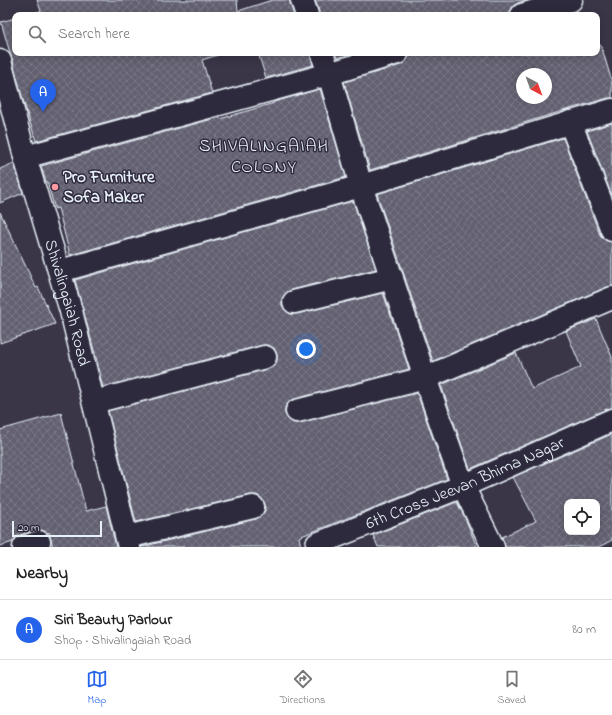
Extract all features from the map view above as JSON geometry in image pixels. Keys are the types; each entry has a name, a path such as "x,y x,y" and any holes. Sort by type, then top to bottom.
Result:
{"street":[{"path":"302,0 307,12"},
{"path":"532,12 571,0"},
{"path":"323,56 361,186 425,378 463,486 492,547"},
{"path":"25,157 329,74 387,56"},
{"name":"Shivalingaiah Road","path":"0,61 25,157 71,311 128,542"},
{"path":"60,271 361,186 612,110"},
{"path":"570,122 612,230"},
{"path":"294,302 392,278"},
{"path":"297,411 425,378 612,298"},
{"path":"94,402 265,357"},
{"name":"6th Cross Jeevan Bhima Nagar","path":"317,544 463,486 612,420"},
{"path":"128,542 253,507"}],"building":[{"path":"37,0 237,0 238,11 272,0 290,0 293,12 37,12 41,11"},
{"path":"315,0 528,0 513,6 510,12 319,11"},
{"path":"12,19 12,56 215,56 202,60 212,93 36,141 1,22"},
{"path":"601,45 612,82 612,98 566,110 370,170 344,82 401,65 409,56 600,56"},
{"path":"259,56 311,56 313,65 266,78"},
{"path":"320,89 346,177 70,255 58,208 55,209 41,166 220,117 220,119"},
{"path":"612,123 612,196 587,131"},
{"path":"563,138 600,235 605,240 612,242 612,286 433,361 377,194"},
{"path":"14,163 23,193 0,203 0,169"},
{"path":"353,201 376,269 291,290 282,298 282,305 290,314 297,314 383,293 409,369 294,399 285,407 285,414 293,423 300,423 417,393 447,479 299,537 301,547 141,547 256,519 265,511 265,504 257,495 250,495 136,522 108,411 268,369 274,366 277,361 277,354 274,348 268,345 262,345 103,387 75,280"},
{"path":"0,212 55,324 0,343"},
{"path":"596,319 612,357 612,408 470,469 441,385 516,353 532,389 581,367 566,331"},
{"path":"61,413 86,511 106,506 116,547 53,547 49,532 48,533 41,530 35,530 20,535 15,538 13,542 0,546 0,430"},
{"path":"612,434 612,540 599,547 505,547 502,537 536,521 513,477"},
{"path":"457,502 477,547 378,547 373,535"}],"place":[{"name":"Siri Beauty Parlour","path":"43,112"},
{"name":"Pro Furniture Sofa Maker","path":"55,187"}],"district":[{"name":"SHIVALINGAIAH COLONY","path":"264,157"}]}
